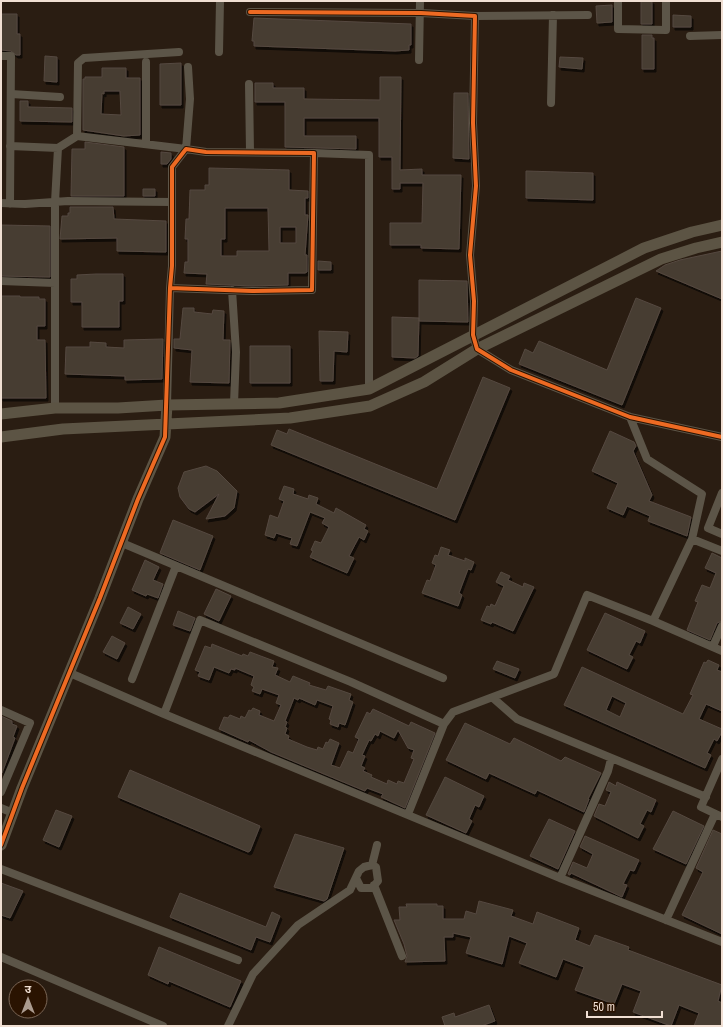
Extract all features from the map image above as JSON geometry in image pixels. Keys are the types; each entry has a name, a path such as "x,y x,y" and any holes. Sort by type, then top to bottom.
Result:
{"main road":[{"path":"1,414 56,408 118,408 167,405 279,403 370,389 473,334 644,248 692,232 722,225"},
{"path":"1,437 62,429 290,418 370,406 424,382 477,349 662,259 696,248 722,242"},
{"path":"607,266 619,280"},
{"path":"1,845 57,700 70,673 138,499 165,437 167,405"}],"street":[{"path":"219,52 220,1"},
{"path":"419,60 421,13 420,1"},
{"path":"618,1 618,28 666,30 666,1"},
{"path":"250,12 421,13 475,16 588,15"},
{"path":"551,103 553,15"},
{"path":"475,16 473,124 476,186 470,255 474,301 473,334 477,349 511,370 630,417 722,437"},
{"path":"690,36 722,35"},
{"path":"77,136 78,63 84,58 179,52"},
{"path":"1,56 11,56 10,204"},
{"path":"146,62 146,144"},
{"path":"167,405 170,288 172,266 172,167 186,148 190,99 188,66"},
{"path":"249,84 250,152"},
{"path":"11,94 60,97"},
{"path":"10,146 58,148 77,136 186,148 206,152 369,155 370,389"},
{"path":"56,408 55,202 58,148"},
{"path":"170,288 252,292 312,290 314,153"},
{"path":"1,203 172,202"},
{"path":"1,281 55,282"},
{"path":"232,290 236,352 234,404"},
{"path":"630,417 647,459 702,494 692,539 653,621"},
{"path":"722,493 708,528 722,534"},
{"path":"692,539 722,551"},
{"path":"122,543 442,678"},
{"path":"132,678 176,566"},
{"path":"408,814 444,724 453,712 554,674 586,595 653,621 722,651"},
{"path":"164,714 200,620 351,682 444,724"},
{"path":"713,646 722,626"},
{"path":"70,673 164,714 560,878 722,942"},
{"path":"493,698 517,719 706,797"},
{"path":"1,710 30,723 1,792"},
{"path":"560,878 608,771 611,759"},
{"path":"666,920 719,816 701,807 722,759"},
{"path":"1,808 13,813"},
{"path":"372,865 377,845"},
{"path":"228,1026 253,974 298,925 350,890 359,871 364,867 372,865"},
{"path":"356,878 361,888 372,888 378,881 378,872 376,867 372,865"},
{"path":"1,870 238,960"},
{"path":"374,885 402,956"},
{"path":"1,957 163,1026"}],"building":[{"path":"641,1 652,1 652,24 641,24"},
{"path":"612,5 612,22 597,23 596,6"},
{"path":"1,14 17,14 17,34 20,34 20,55 16,55 11,51 1,50"},
{"path":"673,15 691,16 691,27 673,27"},
{"path":"254,18 411,24 411,45 409,45 409,50 395,51 254,46 254,41 252,41"},
{"path":"642,35 652,35 652,38 654,38 654,69 642,69"},
{"path":"45,56 57,57 57,82 44,81"},
{"path":"560,57 583,58 582,69 559,67"},
{"path":"181,63 181,105 160,105 160,64"},
{"path":"102,68 126,68 126,78 140,78 140,135 124,136 83,130 83,79 85,79 85,77 102,77","holes":["104,91 120,91 121,115 101,114 102,93 104,94"]},
{"path":"380,77 401,77 400,170 422,169 422,175 461,175 459,249 421,248 421,245 390,245 390,223 422,223 423,183 400,183 400,189 392,189 392,157 379,157 379,118 304,118 304,136 356,136 356,149 285,147 285,102 255,102 255,83 273,83 273,88 304,88 304,99 380,100"},
{"path":"454,93 468,93 469,159 453,158"},
{"path":"20,101 28,101 28,107 72,108 72,122 20,121"},
{"path":"85,142 124,147 124,196 71,196 72,149 85,149"},
{"path":"161,152 171,153 171,159 167,164 161,164"},
{"path":"209,168 289,170 289,190 308,191 308,198 305,198 305,215 308,215 305,255 307,255 307,272 288,273 288,285 252,286 206,284 207,274 184,273 185,262 188,262 188,239 185,239 186,219 189,219 190,190 205,190 205,185 209,185","holes":["225,208 268,208 269,251 237,251 237,256 221,256 221,239 225,239","280,227 296,227 296,243 280,243"]},
{"path":"526,171 593,173 593,200 526,198"},
{"path":"143,189 155,189 155,196 143,196"},
{"path":"70,207 113,207 114,219 166,221 166,252 117,251 117,238 60,239 62,216 68,216 68,213 70,213"},
{"path":"1,225 50,226 50,277 1,276"},
{"path":"722,251 722,299 656,271 665,265 680,260"},
{"path":"318,261 331,262 331,270 318,270"},
{"path":"123,274 123,301 119,301 119,327 82,327 82,302 71,302 71,279 77,279 77,275"},
{"path":"419,280 467,281 468,322 419,321"},
{"path":"1,296 39,297 39,299 45,299 45,326 37,326 37,340 45,340 46,398 1,398"},
{"path":"636,298 661,308 622,405 519,364 525,349 533,353 539,341 607,370"},
{"path":"183,308 194,308 194,312 212,314 213,310 224,311 223,340 230,340 229,383 190,382 192,350 174,348 174,339 180,339"},
{"path":"392,317 419,318 418,356 415,358 392,357"},
{"path":"319,331 348,332 347,352 334,351 333,381 320,381"},
{"path":"163,339 162,379 125,380 125,376 65,374 66,347 90,347 90,342 106,343 106,347 124,348 124,340"},
{"path":"250,346 290,346 290,383 250,383"},
{"path":"483,377 510,388 455,520 271,445 277,430 287,434 289,429 437,489"},
{"path":"610,431 634,442 636,446 633,451 652,495 649,501 691,517 687,536 648,521 650,516 627,506 623,515 607,508 618,483 592,471"},
{"path":"206,466 217,471 237,491 234,508 225,516 206,519 219,494 195,512 189,509 180,497 178,488 184,472"},
{"path":"284,486 294,489 293,494 308,499 309,495 318,498 316,504 334,513 336,508 366,525 364,529 368,531 364,540 359,537 349,556 354,558 347,573 310,557 315,541 321,543 329,527 322,523 325,518 310,512 297,546 290,544 292,538 276,533 274,538 265,535 270,515 278,518 284,501 279,499"},
{"path":"173,520 213,536 200,570 160,553"},
{"path":"441,547 450,550 448,555 465,561 465,558 474,562 471,570 468,569 459,593 462,595 458,606 422,593 427,580 430,581 436,565 432,563 435,555 438,556"},
{"path":"712,553 722,558 722,621 717,623 710,640 687,630 698,602 695,601 702,585 710,588 716,573 705,568"},
{"path":"145,560 159,567 153,580 163,584 158,598 147,594 146,596 132,590"},
{"path":"501,572 510,576 508,580 523,587 524,583 534,587 513,631 492,622 491,624 481,620 487,606 490,607 491,604 495,606 504,586 496,582"},
{"path":"216,589 231,596 219,621 204,614"},
{"path":"128,607 141,614 133,629 120,623"},
{"path":"178,611 195,618 190,631 173,625"},
{"path":"605,613 645,631 640,643 636,641 629,655 633,657 627,669 587,650"},
{"path":"112,636 125,643 117,659 103,652"},
{"path":"212,644 242,656 243,654 248,656 250,652 274,661 272,667 278,668 275,675 290,682 293,676 310,683 309,685 326,690 328,686 351,694 349,700 353,702 345,725 339,723 338,727 330,724 331,720 329,719 333,706 317,700 315,705 299,698 298,700 294,698 285,721 287,722 285,727 287,728 285,734 289,736 288,739 307,747 317,750 318,747 323,749 326,742 328,743 330,739 339,743 331,765 340,768 348,751 353,753 359,739 355,737 367,712 370,714 373,709 409,726 411,722 435,733 405,808 381,797 383,794 367,788 365,791 271,752 249,740 248,742 219,729 224,717 228,718 230,715 240,719 241,716 245,718 249,710 251,711 253,708 260,711 259,715 274,721 281,705 276,703 279,695 262,689 260,694 252,691 254,687 251,685 254,676 235,668 235,670 231,669 229,673 214,667 209,680 198,676 200,672 195,670 205,646 211,648","holes":["398,730 408,748 414,750 411,758 414,759 404,783 398,781 397,784 388,780 387,784 371,777 372,775 363,771 365,768 361,766 365,756 362,755 369,740 371,741 375,734 378,736 380,731 394,738"]},
{"path":"708,660 719,665 717,670 722,672 722,711 706,704 699,719 722,729 722,732 717,741 714,739 707,753 711,755 705,768 564,705 582,667 683,714 693,695 690,694 704,662 706,663","holes":["612,696 626,703 620,717 606,710"]},
{"path":"497,661 519,669 515,678 493,669"},
{"path":"1,716 12,721 12,724 17,726 13,737 15,738 2,773"},
{"path":"465,723 510,744 514,738 561,761 565,757 601,773 588,799 584,812 537,790 535,794 489,773 486,779 446,760"},
{"path":"130,770 260,826 250,851 248,852 118,797"},
{"path":"445,777 484,796 479,807 475,805 469,819 472,821 466,833 426,815"},
{"path":"609,782 616,786 617,782 656,800 651,812 647,810 640,824 644,826 638,838 594,816 599,804 605,806 611,792 606,790"},
{"path":"56,810 72,816 59,847 43,840"},
{"path":"673,811 704,826 686,864 653,849"},
{"path":"549,819 575,831 558,869 530,856"},
{"path":"713,830 722,834 722,934 682,915 703,872 696,868"},
{"path":"295,834 344,848 327,899 324,901 274,887"},
{"path":"585,836 639,860 634,871 630,870 623,884 627,885 622,897 571,873 570,875 568,874 573,862 587,868 593,854 580,847"},
{"path":"1,883 23,891 10,918 1,915"},
{"path":"180,893 266,927 272,912 280,916 270,942 256,937 251,950 170,917"},
{"path":"479,901 513,910 511,916 533,924 537,912 579,928 575,940 590,946 595,935 629,947 628,950 722,985 718,1001 722,1003 722,1026 694,1026 699,1013 679,1005 671,1026 633,1012 641,991 622,984 614,1004 575,990 584,967 563,959 556,977 519,963 527,943 509,936 502,964 466,953 471,937 453,933 453,937 444,937 445,961 405,962 407,956 404,944 394,920 400,920 399,907 407,907 406,904 437,904 437,906 443,906 443,919 464,919 466,911 476,914"},
{"path":"159,947 241,981 230,1007 169,981 168,984 148,975"},
{"path":"489,1005 495,1021 481,1026 445,1026 442,1017 454,1013 455,1017"}],"cycle path":[{"path":"250,12 421,13 475,16 473,123 476,186 470,255 474,301 473,335 477,349 511,370 630,417 722,437"},
{"path":"1,845 22,788 100,598 138,499 165,437 170,288 172,266 172,167 186,149 206,152 314,153 312,290 252,291 170,288"}]}
